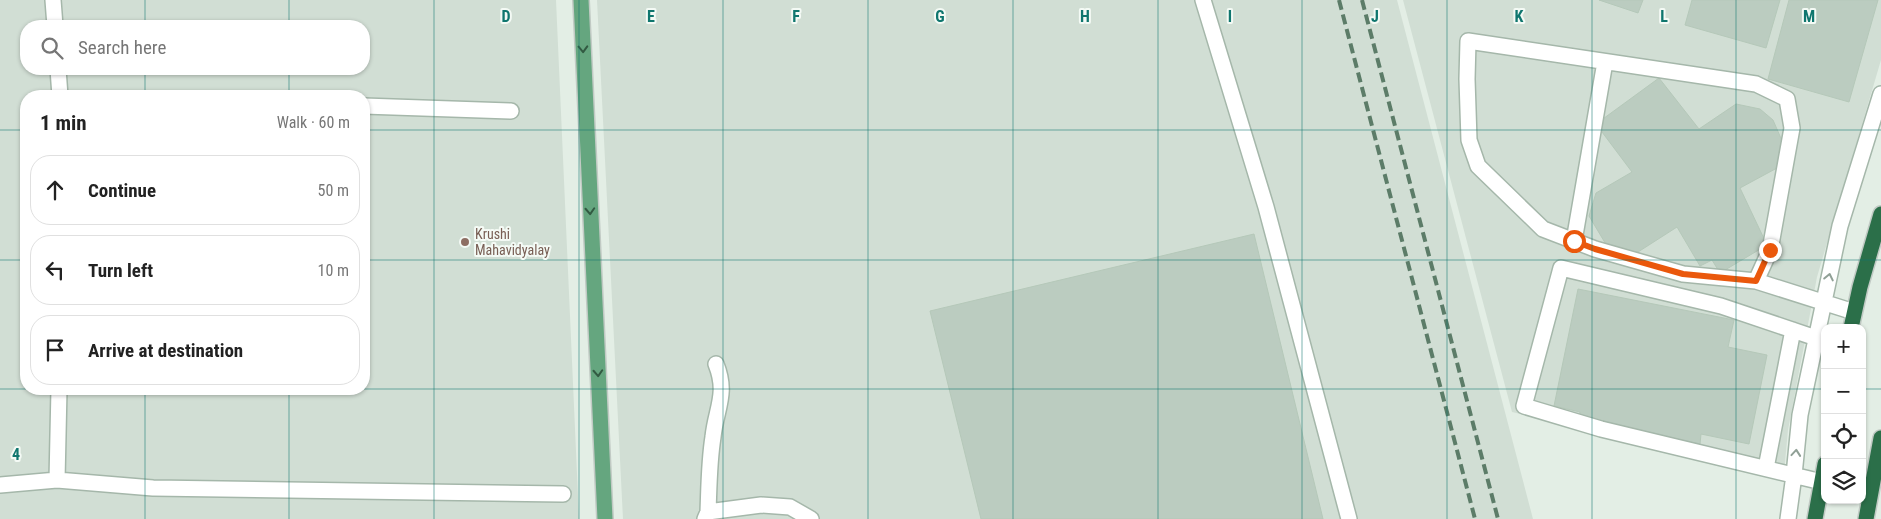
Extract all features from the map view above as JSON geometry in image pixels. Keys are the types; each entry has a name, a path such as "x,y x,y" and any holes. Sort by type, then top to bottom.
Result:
{"highway":[{"path":"1852,324 1860,287 1881,214"},
{"path":"1866,519 1880,454 1881,438"},
{"path":"1815,519 1821,487"}],"main road":[{"path":"580,0 605,519"}],"street":[{"path":"53,0 54,20"},
{"path":"1203,0 1266,207 1349,519"},
{"path":"1756,281 1770,250 1792,128 1787,98 1756,84 1468,41 1469,140 1478,166 1543,230 1595,249 1683,274 1756,281 1854,312"},
{"path":"1574,241 1605,62"},
{"path":"58,75 60,90"},
{"path":"1788,519 1800,416 1820,340 1824,302 1840,226 1881,94"},
{"path":"370,106 511,111"},
{"path":"1820,340 1721,306 1561,268 1524,406 1600,429 1821,482"},
{"path":"1766,468 1793,330"},
{"path":"716,364 721,378 722,394 713,437 707,516 760,504 790,507 810,519"},
{"path":"57,480 59,395"},
{"path":"0,484 57,480 152,488 563,494"}],"shaded area":[{"name":"Krushi Mahavidyalay","path":"0,0 556,0 579,519 0,519"},
{"path":"597,0 1397,0 1533,519 623,519"},
{"path":"1403,0 1881,0 1881,60 1817,277 1788,430 1784,473 1512,412"}],"building":[{"path":"1599,0 1643,0 1638,13"},
{"path":"1692,0 1780,0 1766,48 1685,25"},
{"path":"1789,0 1878,0 1849,102 1768,79"},
{"path":"1659,78 1699,129 1736,104 1760,109 1773,120 1783,143 1777,168 1740,188 1767,245 1720,273 1712,260 1700,266 1677,227 1638,252 1610,251 1589,216 1596,193 1632,172 1596,124"},
{"path":"1254,234 1323,519 981,519 930,311"},
{"path":"1578,289 1734,320 1728,347 1767,355 1749,444 1701,434 1700,444 1579,419 1580,412 1554,406"}],"railway":[{"path":"1339,0 1475,519"},
{"path":"1362,0 1498,519"}],"place":[{"name":"Krushi Mahavidyalay","path":"465,242"}],"route":[{"path":"1574,241 1595,249 1683,274 1756,281 1770,250"}]}
